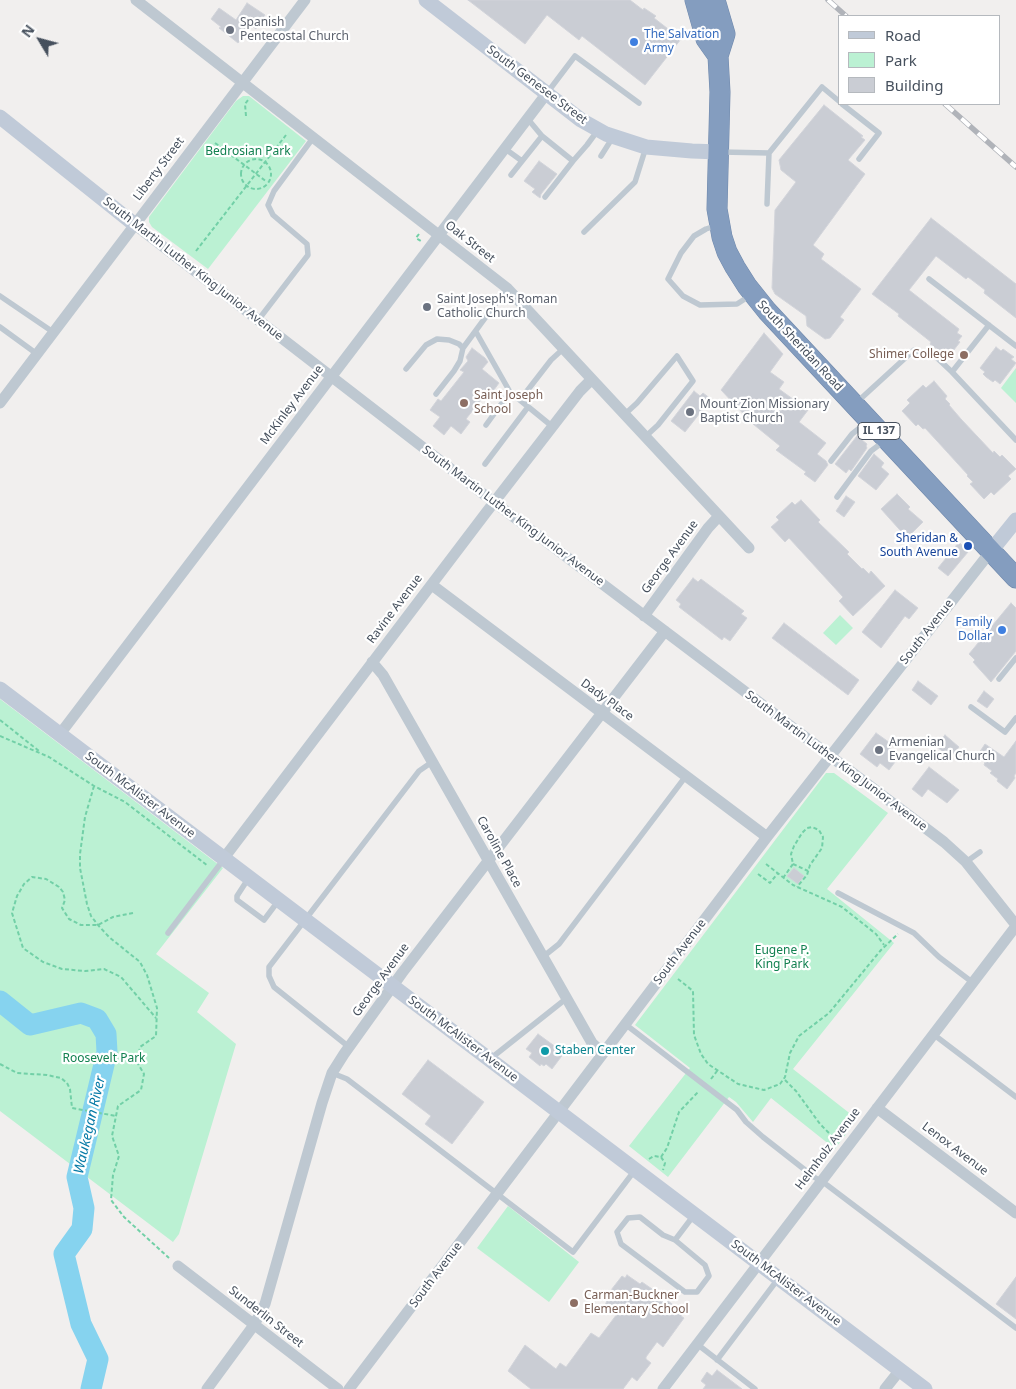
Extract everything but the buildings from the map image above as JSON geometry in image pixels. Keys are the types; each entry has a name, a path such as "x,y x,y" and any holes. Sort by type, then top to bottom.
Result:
{"highway":[{"name":"IL 137","path":"696,0 706,38 718,56"},
{"name":"IL 137","path":"715,0 724,34 718,56"},
{"name":"South Sheridan Road","path":"718,56 720,92 717,209 727,252 735,267 753,294 1016,578"}],"street":[{"name":"Oak Street","path":"136,0 507,288 749,548"},
{"name":"Liberty Street","path":"0,403 304,0"},
{"name":"South Genesee Street","path":"426,0 581,120 598,130 613,137 646,147 719,152"},
{"name":"McKinley Avenue","path":"60,734 546,93"},
{"name":"South Martin Luther King Junior Avenue","path":"0,117 134,224 494,502 944,842 966,862 1016,926"},
{"name":"Ravine Avenue","path":"224,858 494,502 580,391 591,380"},
{"name":"George Avenue","path":"644,616 708,528 719,516"},
{"name":"South Avenue","path":"350,1389 767,837 1016,520"},
{"name":"Dady Place","path":"432,585 767,837"},
{"name":"George Avenue","path":"207,1389 254,1325 265,1304 332,1073 349,1046 393,986 664,632"},
{"name":"Caroline Place","path":"372,662 382,675 592,1043 603,1053"},
{"name":"South McAlister Avenue","path":"0,689 926,1389"},
{"name":"Helmholz Avenue","path":"663,1389 1016,926"},
{"name":"Lenox Avenue","path":"877,1108 1016,1213"},
{"name":"Sunderlin Street","path":"178,1266 338,1389"},
{"path":"885,1389 900,1370"}],"lane":[{"path":"546,93 575,56 639,104"},
{"path":"767,204 769,153 822,87 838,100"},
{"path":"843,105 879,134 859,159"},
{"path":"527,118 542,136 573,161"},
{"path":"545,197 598,130"},
{"path":"511,175 542,136"},
{"path":"601,156 613,137"},
{"path":"258,319 308,255 306,244 273,215 268,204 274,191 312,138"},
{"path":"584,232 635,182 646,147"},
{"path":"504,148 522,161"},
{"path":"719,152 769,153"},
{"path":"719,224 694,236 668,279 683,296 700,305 737,304 753,294"},
{"path":"929,279 1016,346"},
{"path":"436,394 454,371 460,360 463,348 507,288"},
{"path":"0,296 53,332"},
{"path":"952,372 989,325"},
{"path":"0,327 36,354"},
{"path":"476,332 510,392 553,427"},
{"path":"406,369 426,345 437,339 449,340 463,348"},
{"path":"520,400 551,360 564,349"},
{"path":"854,404 914,350 934,355 1016,440"},
{"path":"624,415 636,404 677,356 692,381 658,425 645,437"},
{"path":"486,425 510,392"},
{"path":"485,464 528,407"},
{"path":"831,461 852,434 869,420"},
{"path":"837,497 871,451 887,439"},
{"path":"1000,679 1016,658"},
{"path":"971,707 1005,732 1016,718"},
{"path":"349,1046 274,988 268,970 419,771 432,762"},
{"path":"544,956 559,944 686,776"},
{"path":"966,862 980,852"},
{"path":"168,933 224,858"},
{"path":"249,877 237,896 237,900 264,920 279,900"},
{"path":"838,893 914,933 939,957 972,982"},
{"path":"490,1059 567,998"},
{"path":"625,1024 737,1110 746,1122 763,1137 1016,1328"},
{"path":"933,1034 1016,1097"},
{"path":"332,1073 347,1079 573,1252 636,1168"},
{"path":"675,1240 695,1213"},
{"path":"640,1217 663,1235 675,1240 705,1265 709,1276 697,1292 685,1292 622,1244 617,1232 628,1218 640,1217"},
{"path":"717,1360 779,1277"},
{"path":"697,1344 755,1389"}],"path":[{"path":"245,104 246,116"},
{"path":"196,251 286,135"},
{"path":"215,143 268,183"},
{"path":"255,158 265,162 271,174 268,183 255,189 246,186 241,177 244,165 255,158"},
{"path":"0,720 42,754 94,786 125,802 208,866"},
{"path":"0,736 42,754"},
{"path":"94,786 85,817 80,854 80,868 87,904 91,916 98,925 109,937 140,962 147,975 157,1008 156,1036 140,1048 137,1062 144,1074 141,1090 118,1106 112,1136 119,1156 113,1175 111,1200 124,1217 178,1266"},
{"path":"783,878 793,864 791,854 802,833 806,828 812,827 819,830 823,837 823,845 810,865 807,875 797,887"},
{"path":"766,864 797,887 842,907 876,934 885,946"},
{"path":"793,864 808,871"},
{"path":"758,874 770,883 778,873"},
{"path":"133,913 113,916 98,925 81,925 69,919 62,908 65,900 63,892 52,882 32,877 24,884 17,896 12,913 23,948 43,962 62,969 85,971 104,969 122,977 156,1019"},
{"path":"678,979 693,991 694,1035 701,1054 708,1064 738,1084 764,1090 775,1087 784,1079 790,1053 799,1036 829,1013 885,946 904,927"},
{"path":"0,1064 17,1073 61,1078 70,1089 72,1108 116,1116"},
{"path":"661,1157 667,1148 679,1112 690,1098 706,1086 718,1070"},
{"path":"784,1079 796,1091 820,1124 835,1139"},
{"path":"649,1159 654,1156 661,1157 665,1163 662,1170"}],"green space":[{"name":"Bedrosian Park","path":"243,96 249,96 306,141 208,269 152,227 149,217 236,101"},
{"path":"1016,368 1016,403 1001,388"},
{"path":"840,615 853,628 836,645 823,633"},
{"name":"Roosevelt Park","path":"0,699 223,868 156,954 209,993 197,1012 236,1044 179,1234 173,1242 0,1111"},
{"name":"Eugene P. King Park","path":"826,773 834,773 888,813 827,889 894,943 793,1069 857,1119 835,1149 771,1098 753,1122 736,1102 729,1097 668,1177 629,1146 690,1068 635,1025"},
{"path":"508,1206 579,1262 549,1302 477,1248"}],"waterway":[{"name":"Waukegan River","path":"0,1001 30,1025 81,1013 97,1019 106,1034 107,1052 77,1177 84,1208 82,1229 64,1254 81,1324 98,1359 91,1389"}],"railway":[{"path":"828,0 845,15"},
{"path":"946,105 1016,167"}],"place":[{"name":"Spanish Pentecostal Church","path":"230,30"},
{"name":"The Salvation Army","path":"634,42"},
{"name":"Saint Joseph's Roman Catholic Church","path":"427,307"},
{"name":"Shimer College","path":"964,355"},
{"name":"Saint Joseph School","path":"464,403"},
{"name":"Mount Zion Missionary Baptist Church","path":"690,412"},
{"name":"Sheridan & South Avenue","path":"968,546"},
{"name":"Family Dollar","path":"1002,630"},
{"name":"Armenian Evangelical Church","path":"879,750"},
{"name":"Staben Center","path":"545,1051"},
{"name":"Carman-Buckner Elementary School","path":"574,1303"}]}
